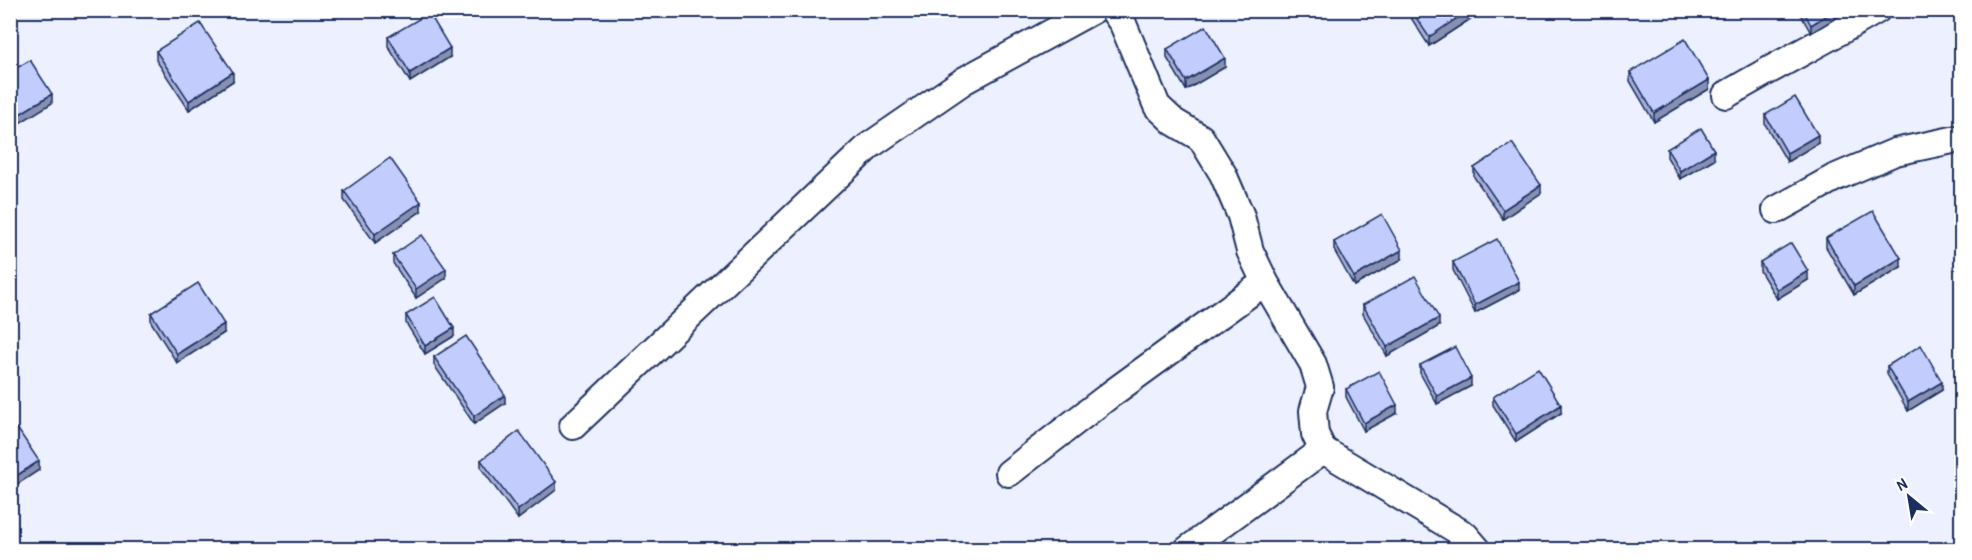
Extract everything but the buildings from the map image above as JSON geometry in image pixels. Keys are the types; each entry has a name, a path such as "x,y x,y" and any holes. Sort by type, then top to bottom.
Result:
{"street":[{"path":"573,426 868,146 965,80 1094,10"},
{"path":"1113,10 1123,24 1157,106 1174,122 1201,138 1223,174 1241,216 1250,251 1265,282 1313,364 1320,387 1313,411 1315,434 1323,450 1465,535 1478,549"},
{"path":"1726,95 1775,65 1877,10"},
{"path":"1776,210 1834,178 1895,152 1962,138"},
{"path":"1009,473 1111,394 1265,282"},
{"path":"1187,549 1323,450"}]}
